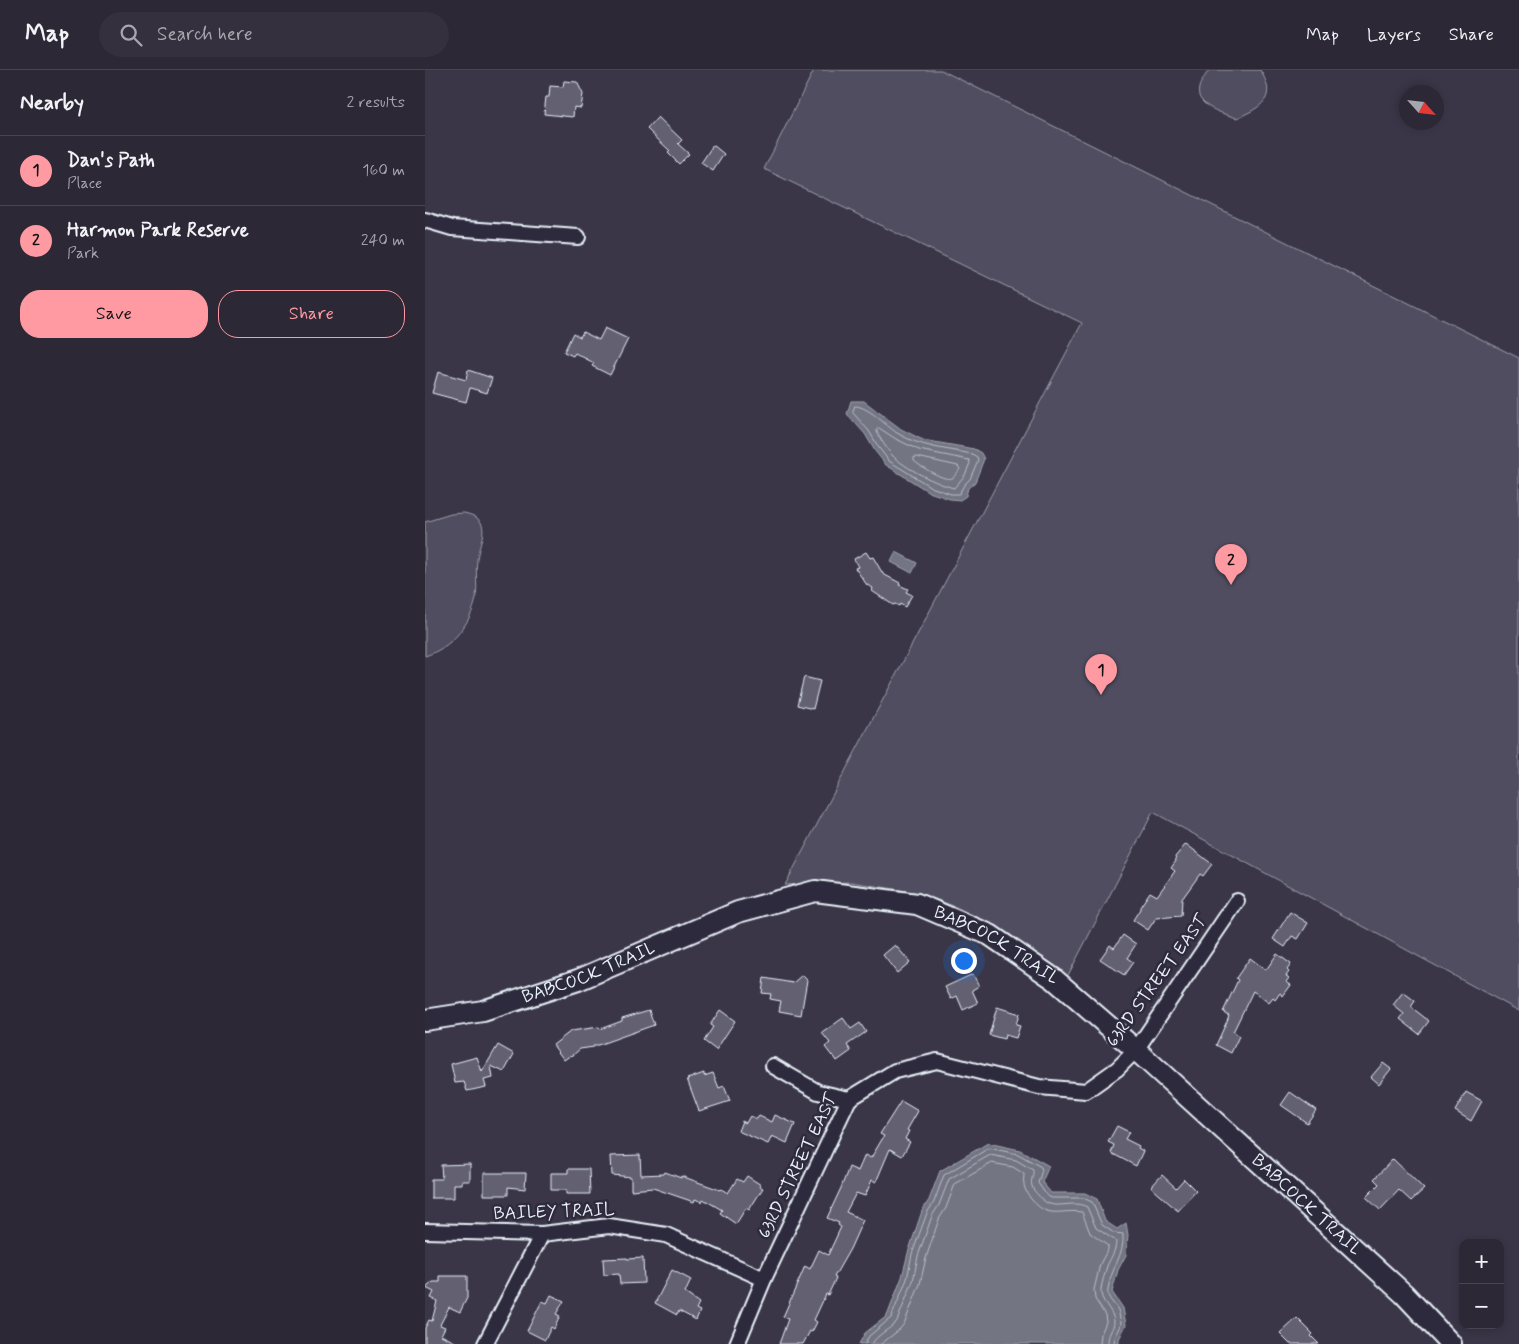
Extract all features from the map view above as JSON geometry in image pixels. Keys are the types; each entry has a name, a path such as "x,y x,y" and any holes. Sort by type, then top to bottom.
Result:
{"street":[{"path":"425,220 452,228 578,237"},
{"name":"BABCOCK TRAIL","path":"425,1020 483,1011 579,980 738,912 815,891 917,904 990,935 1053,979 1136,1050 1404,1294 1451,1344"},
{"name":"63RD STREET EAST","path":"737,1344 764,1279 849,1099 895,1071 937,1061 1039,1087 1085,1091 1117,1069 1136,1050 1237,901"},
{"path":"773,1066 818,1092 849,1099"},
{"name":"BAILEY TRAIL","path":"425,1231 542,1234 609,1226 666,1234 764,1279"},
{"path":"485,1344 542,1234"}],"shaded area":[{"path":"814,70 941,70 1519,358 1519,1011 1153,812 1066,979 1036,953 995,926 956,907 919,893 851,882 785,885 1082,323 764,169"},
{"path":"1209,70 1260,70 1268,88 1265,100 1254,110 1237,118 1211,108 1201,100 1199,94 1201,83"},
{"path":"464,513 479,520 483,531 477,559 476,598 470,617 458,634 443,647 425,656 425,522 451,514"}],"water":[{"path":"851,401 864,401 901,429 923,440 974,449 981,453 984,459 975,482 968,488 966,496 960,500 950,499 929,492 886,465 865,434 847,414"},
{"path":"896,552 917,563 912,573 891,562"},
{"path":"988,1143 1020,1150 1049,1166 1042,1182 1051,1193 1085,1193 1097,1199 1105,1221 1117,1229 1126,1223 1128,1235 1126,1255 1118,1270 1112,1292 1123,1308 1126,1325 1119,1339 1119,1344 859,1344 865,1333 887,1316 902,1277 922,1211 929,1200 940,1171"}],"building":[{"path":"564,81 577,82 583,94 581,108 574,107 573,117 544,114 546,97 549,97 550,86 563,87"},
{"path":"658,117 682,140 678,144 689,154 679,164 668,153 670,151 647,129"},
{"path":"713,145 724,154 713,171 701,163"},
{"path":"605,328 628,339 610,375 592,366 594,363 575,353 573,356 564,352 573,333 580,337 583,332 599,340"},
{"path":"468,370 492,378 487,393 470,388 466,402 432,393 438,372 466,380"},
{"path":"866,552 870,558 873,557 883,574 908,589 906,592 912,595 905,607 900,604 899,606 893,605 872,591 873,588 867,585 855,568 858,567 854,559"},
{"path":"804,677 820,681 813,709 797,705"},
{"path":"1186,844 1212,864 1203,876 1200,874 1182,899 1181,916 1156,918 1148,930 1133,920 1150,892 1157,896 1175,871 1171,868 1176,861 1175,857"},
{"path":"1290,912 1308,923 1298,939 1292,936 1285,947 1273,939"},
{"path":"1123,935 1136,944 1127,958 1133,962 1124,975 1100,959 1110,945 1114,948"},
{"path":"895,945 910,962 897,973 883,955"},
{"path":"1277,954 1291,964 1287,970 1289,972 1286,976 1289,978 1286,982 1291,985 1283,996 1280,993 1275,1000 1273,998 1269,1003 1253,991 1233,1032 1239,1036 1231,1053 1216,1045 1229,1015 1223,1012 1238,980 1236,978 1250,958 1266,970"},
{"path":"973,974 979,986 972,990 978,1003 963,1010 957,996 951,999 945,987"},
{"path":"802,975 807,980 801,1015 779,1011 781,1001 770,999 771,994 762,993 764,978 793,983"},
{"path":"1403,992 1415,1001 1411,1007 1429,1021 1419,1034 1400,1019 1404,1014 1393,1005"},
{"path":"997,1007 1019,1014 1016,1025 1020,1026 1016,1038 1005,1035 1004,1039 989,1035"},
{"path":"649,1010 654,1025 594,1045 594,1047 580,1049 564,1060 553,1045 571,1031 599,1027 600,1029 622,1021 622,1018"},
{"path":"720,1010 735,1021 716,1050 704,1041 713,1027 710,1025"},
{"path":"843,1018 851,1029 860,1023 866,1032 847,1045 851,1051 837,1061 825,1047 830,1043 822,1033"},
{"path":"498,1045 514,1054 504,1072 491,1066 493,1078 484,1080 486,1087 467,1091 464,1082 455,1083 451,1064 477,1057 482,1072"},
{"path":"1383,1063 1391,1069 1379,1084 1371,1077"},
{"path":"704,1073 704,1076 713,1073 719,1088 724,1086 730,1101 699,1111 687,1079"},
{"path":"1290,1092 1316,1110 1307,1123 1281,1105"},
{"path":"1466,1092 1482,1101 1471,1121 1455,1111"},
{"path":"901,1101 918,1111 907,1130 909,1131 905,1139 910,1142 902,1156 890,1149 876,1182 872,1180 865,1196 856,1193 846,1212 863,1220 850,1249 834,1277 836,1278 828,1295 826,1294 814,1320 817,1322 812,1332 810,1331 803,1344 779,1344 788,1319 783,1317 805,1266 810,1269 819,1250 828,1255 841,1227 838,1225 839,1223 827,1218 849,1167 858,1171 865,1155 871,1158 884,1136 880,1134"},
{"path":"775,1115 795,1124 787,1143 772,1136 768,1144 738,1131 742,1121 746,1123 750,1116 757,1119 759,1116 772,1122"},
{"path":"1117,1126 1129,1132 1125,1139 1139,1146 1138,1148 1143,1151 1136,1166 1111,1153 1114,1145 1108,1142"},
{"path":"640,1155 641,1175 664,1174 665,1172 721,1189 728,1193 737,1179 743,1182 747,1176 763,1188 749,1210 746,1208 736,1224 720,1213 722,1210 703,1199 702,1202 695,1199 694,1202 653,1188 631,1190 631,1177 612,1175 611,1156"},
{"path":"1393,1159 1424,1189 1411,1201 1399,1190 1380,1210 1366,1197 1379,1184 1374,1179"},
{"path":"470,1164 470,1181 454,1184 454,1198 431,1198 431,1179 442,1179 441,1165"},
{"path":"568,1169 589,1169 590,1194 566,1194 566,1190 551,1190 551,1173 568,1173"},
{"path":"484,1173 526,1173 525,1189 508,1187 508,1195 484,1195"},
{"path":"1162,1175 1176,1188 1184,1179 1196,1191 1178,1211 1151,1187"},
{"path":"643,1258 644,1283 620,1284 619,1274 604,1275 603,1259"},
{"path":"672,1270 691,1280 685,1293 699,1303 696,1309 700,1311 696,1320 679,1311 677,1315 655,1303"},
{"path":"440,1276 467,1276 467,1298 460,1312 449,1307 440,1325 445,1327 441,1335 459,1344 425,1344 425,1328 429,1320 432,1321 437,1301 431,1298 434,1292 426,1288 433,1282 440,1282"},
{"path":"551,1295 564,1301 556,1314 560,1316 554,1329 551,1327 545,1340 527,1331 542,1301 547,1303"},
{"path":"1297,1318 1313,1334 1311,1336 1319,1344 1290,1344 1280,1334"}],"place":[{"name":"Harmon Park Reserve","path":"1231,585"},
{"name":"Dan's Path","path":"1101,695"}]}
